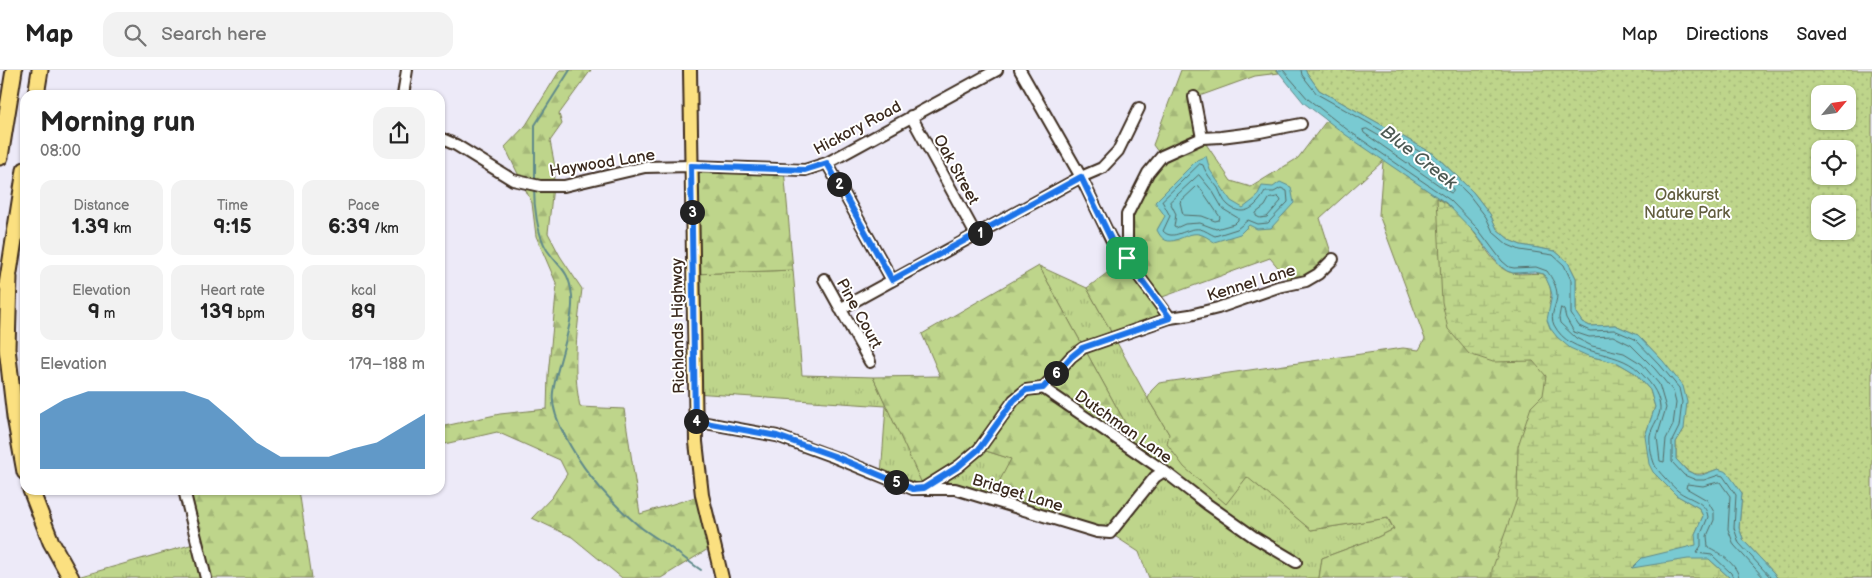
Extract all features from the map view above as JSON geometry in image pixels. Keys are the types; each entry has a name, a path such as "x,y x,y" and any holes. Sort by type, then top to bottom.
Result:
{"highway":[{"path":"0,157 14,70"},
{"path":"37,90 40,70"},
{"path":"0,334 20,203"},
{"path":"9,277 7,348 20,444"},
{"path":"33,495 51,542 71,578"}],"main road":[{"name":"Richlands Highway","path":"690,70 695,421 702,495 722,578"}],"street":[{"path":"404,90 407,70"},
{"name":"Hickory Road","path":"691,166 805,170 827,163 997,70"},
{"path":"1020,70 1081,177 1111,239 1170,318"},
{"path":"1194,97 1202,138"},
{"path":"840,309 1081,177 1102,168 1118,151 1139,108"},
{"name":"Oak Street","path":"911,116 976,236"},
{"path":"1127,258 1127,215 1148,173 1162,156 1202,138 1252,133 1302,124"},
{"name":"Haywood Lane","path":"445,140 513,180 523,184 540,186 564,186 645,167 691,166"},
{"path":"827,163 892,280"},
{"name":"Kennel Lane","path":"1043,388 1071,357 1082,348 1170,318 1218,308 1278,287 1306,281 1318,274 1333,259"},
{"name":"Pine Court","path":"824,278 870,362"},
{"path":"924,488 959,466 979,449 1014,400 1026,390 1043,388"},
{"name":"Dutchman Lane","path":"1043,388 1164,471 1254,537 1296,562"},
{"name":"Bridget Lane","path":"695,421 777,436 834,456 913,489 955,489 1097,532 1110,533 1155,477 1164,471"},
{"path":"185,495 206,578"}],"green space":[{"path":"560,70 591,70 559,114 562,124 550,141 555,167 548,233 560,256 582,289 576,363 580,407 624,409 640,514 702,495 713,546 661,578 622,578 572,537 532,518 552,497 567,474 560,460 497,432 445,444 445,426 500,414 547,409 548,375 557,285 536,236 532,203 505,147 526,125"},
{"path":"1181,70 1277,70 1279,73 1255,76 1194,98 1202,138 1231,181 1251,187 1298,158 1327,120 1446,203 1475,233 1642,558 1730,578 1319,578 1322,558 1376,538 1394,529 1388,518 1311,530 1247,477 1226,504 1184,467 1167,444 1169,434 1148,399 1151,391 1159,383 1403,348 1419,350 1425,339 1379,215 1383,161 1320,218 1333,259 1318,274 1292,284 1270,258 1157,299 1170,318 1114,337 1087,288 1127,258 1127,215 1161,156 1153,145"},
{"name":"Oakkurst Nature Park","path":"1305,70 1872,70 1872,578 1777,578 1744,541 1739,528 1742,493 1718,469 1695,474 1686,469 1676,459 1676,442 1684,429 1663,361 1638,335 1615,325 1590,326 1582,322 1576,313 1576,278 1568,262 1555,251 1521,245 1511,241 1497,229 1490,214 1473,192 1434,154 1319,90"},
{"path":"691,166 784,169 793,270 693,274"},
{"path":"1437,198 1463,219 1499,266 1517,274 1544,274 1550,289 1549,304 1588,356 1618,363 1635,373 1650,390 1655,407 1645,436 1676,495 1699,508 1703,516 1695,534 1709,559 1730,578 1492,578 1492,570 1517,499 1518,446 1531,407 1543,395 1546,376 1533,361 1493,362 1469,354 1448,329 1442,302"},
{"path":"1039,266 1087,288 1169,434 1226,503 1247,476 1311,530 1387,518 1394,529 1376,538 1322,558 1319,578 1149,578 1139,552 1110,533 1155,477"},
{"path":"1039,266 1155,477 1110,533 990,499 1011,459 980,449 924,488 873,377 940,376 922,334"},
{"path":"793,270 802,375 873,377 924,487 979,449 1012,459 990,499 924,488 881,476 886,406 694,393 693,274"},
{"path":"185,495 300,495 312,578 206,578"},
{"path":"197,543 206,578 74,578"}],"water":[{"name":"Blue Creek","path":"1277,70 1305,70 1319,90 1434,154 1473,192 1490,214 1497,229 1511,241 1521,245 1555,251 1568,262 1576,278 1576,313 1582,322 1590,326 1615,325 1638,335 1663,361 1683,386 1687,402 1684,429 1676,442 1676,459 1687,471 1697,475 1718,469 1727,472 1742,493 1739,528 1744,541 1777,578 1730,578 1709,559 1688,559 1632,568 1642,558 1696,545 1695,534 1703,516 1699,508 1676,495 1653,472 1649,464 1645,436 1655,407 1650,390 1635,373 1618,363 1588,356 1570,348 1557,337 1547,320 1552,295 1544,274 1535,272 1513,273 1499,265 1475,233 1446,203 1346,135 1304,103"},
{"path":"1206,156 1210,170 1231,201 1243,208 1256,198 1262,186 1273,187 1280,182 1291,187 1294,203 1271,228 1257,229 1249,225 1240,234 1214,242 1199,234 1187,235 1171,241 1166,240 1161,237 1157,230 1165,216 1155,202 1197,160"}],"waterway":[{"path":"535,180 535,125 570,70"},
{"path":"534,187 538,228 547,250 569,280 572,296 568,331 553,392 554,409 560,426 588,473 617,506 639,526 701,570"}],"route":[{"path":"827,163 892,280 976,236 1081,177 1111,239 1127,258 1170,318 1082,348 1071,357 1043,388 1026,390 1014,400 979,449 959,466 924,488 913,489 834,456 777,436 695,421 691,166 805,170 827,163"}]}
